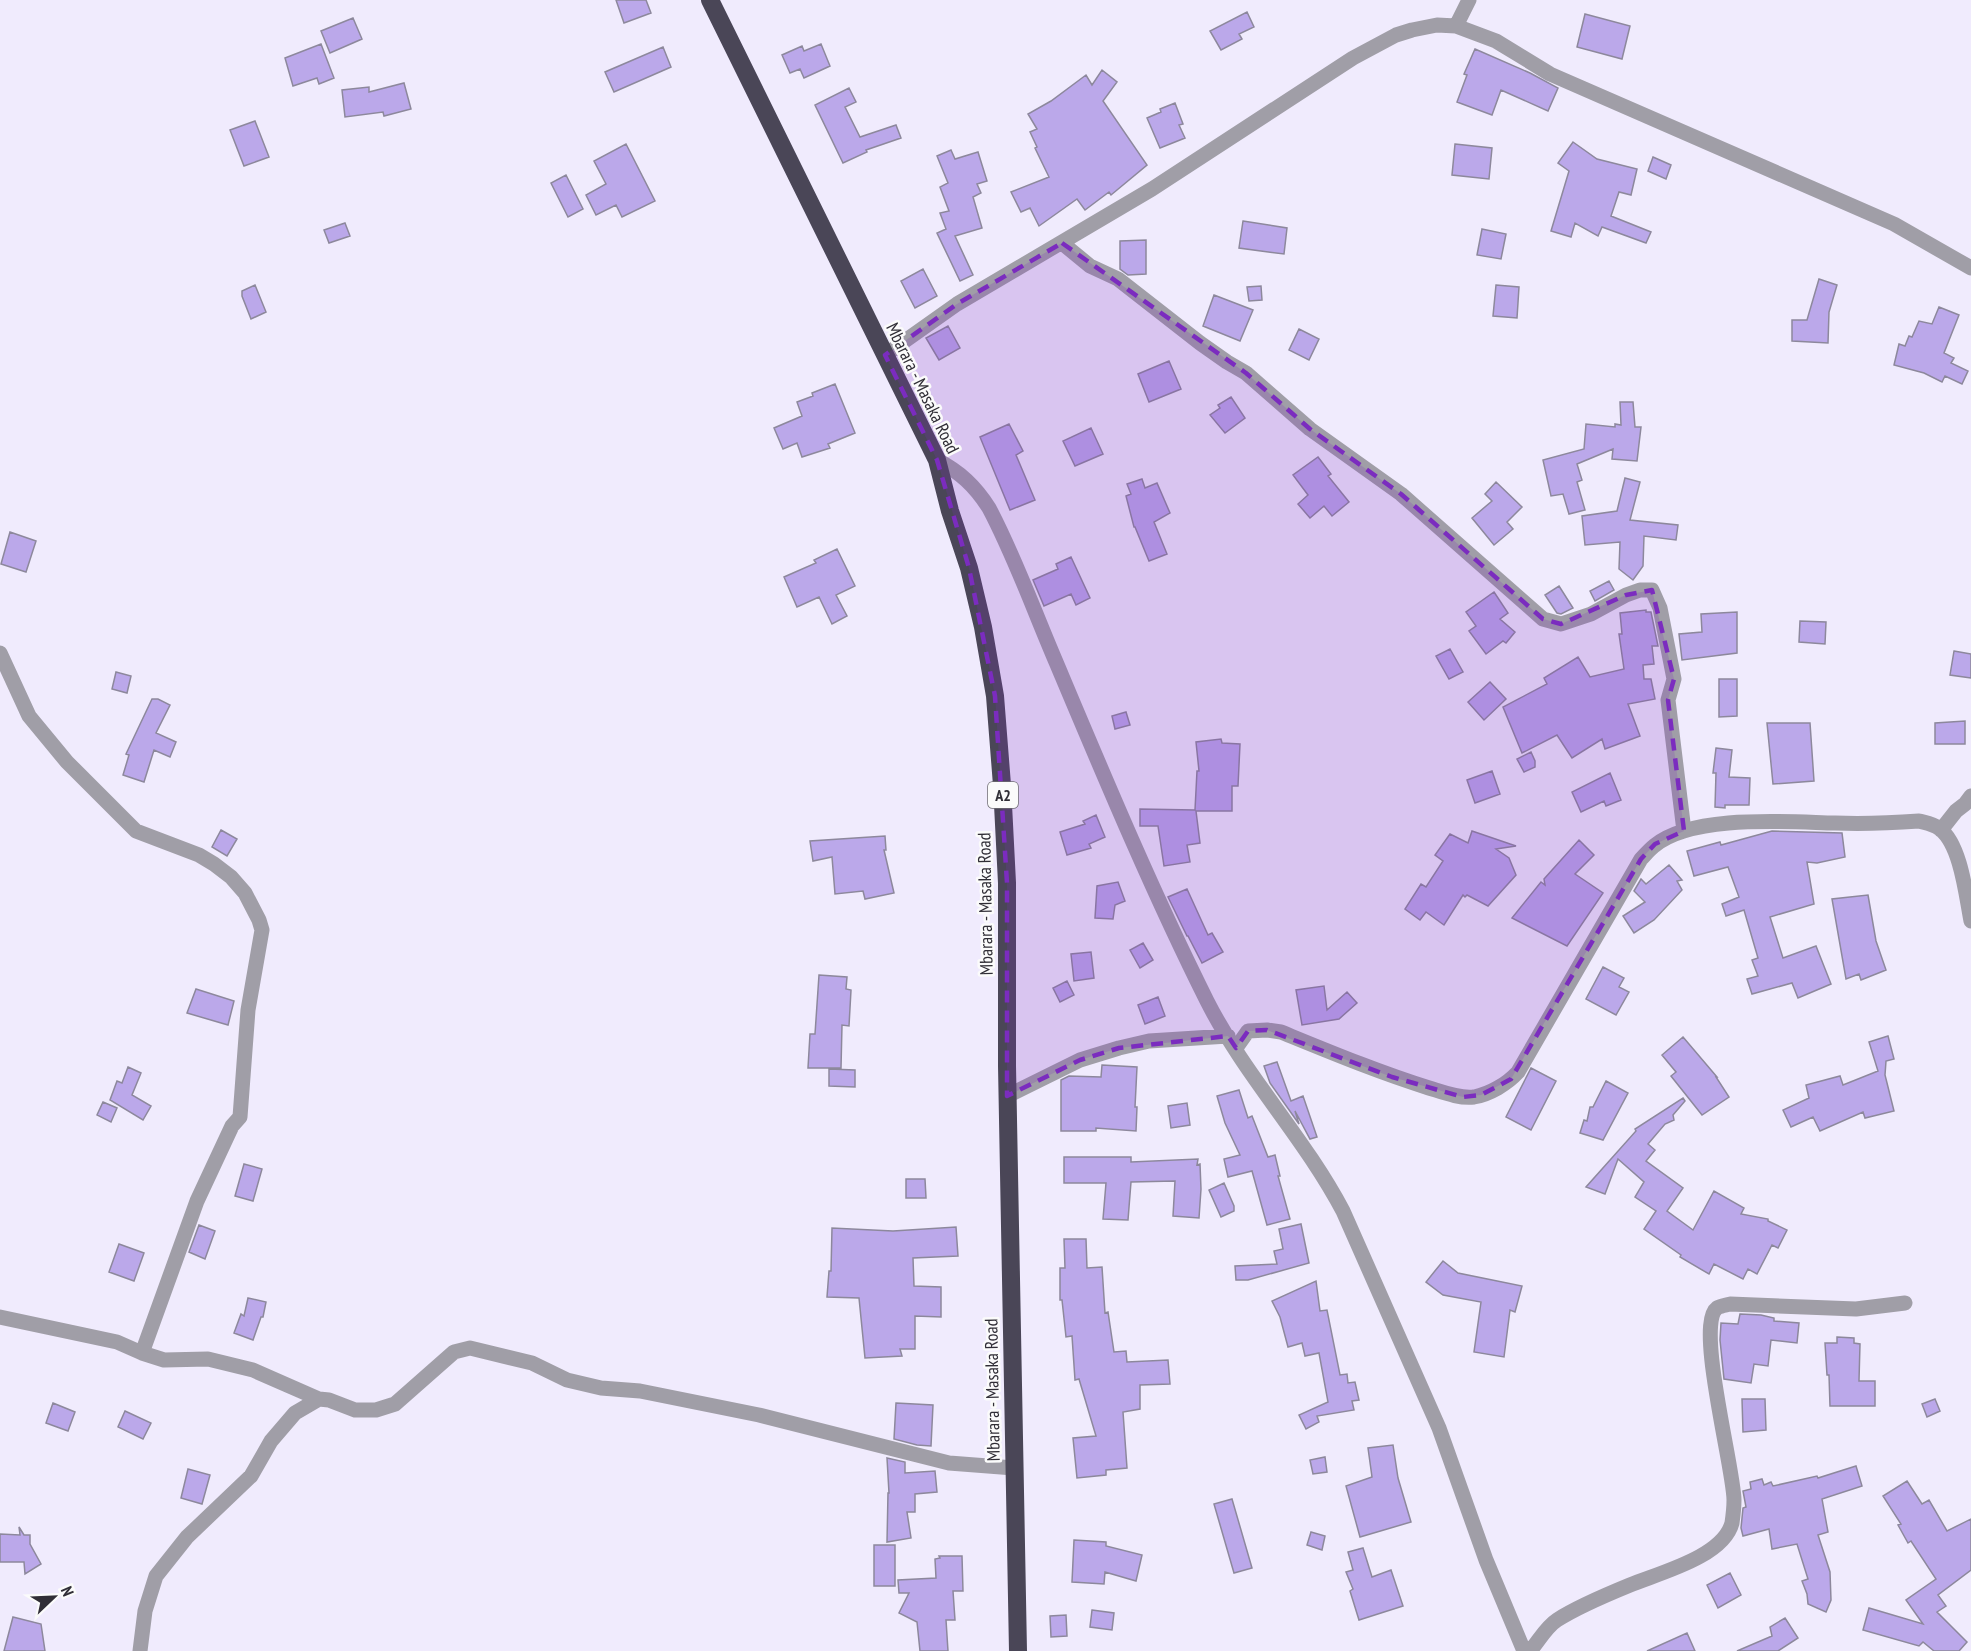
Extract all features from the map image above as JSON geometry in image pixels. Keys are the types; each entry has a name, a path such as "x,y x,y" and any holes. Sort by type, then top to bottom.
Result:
{"highway":[{"name":"Mbarara - Masaka Road","path":"710,0 937,460 950,511 969,568 983,627 995,696 1007,883 1007,1096 1018,1651"}],"street":[{"path":"1456,26 1469,0"},
{"path":"885,356 957,304 1152,189 1371,47 1412,30 1437,25 1456,26 1496,42 1550,74 1894,224 1971,268"},
{"path":"1062,243 1090,266 1118,279 1200,343 1246,373 1310,429 1401,494 1543,619 1561,624 1591,614 1626,595 1640,590 1652,590 1660,608 1674,679 1668,700 1684,831"},
{"path":"937,460 972,484 989,508 1092,747 1209,1005 1270,1103 1329,1184 1343,1211 1439,1428 1486,1560 1524,1651"},
{"path":"0,653 29,716 67,762 136,831 199,855 231,877 245,893 262,930 248,1010 240,1117 232,1126 197,1201 142,1353"},
{"path":"1941,830 1971,796"},
{"path":"1007,1096 1080,1060 1119,1048 1149,1041 1232,1042 1248,1031 1267,1030 1281,1032 1392,1077 1436,1090 1463,1097 1473,1097 1491,1091 1518,1072 1641,859 1655,844 1684,831 1703,826 1774,820 1856,824 1919,821 1932,824 1949,838 1959,865 1971,921"},
{"path":"1530,1651 1555,1621 1631,1584 1676,1569 1717,1545 1732,1524 1734,1500 1728,1450 1717,1399 1710,1344 1713,1315 1717,1308 1730,1304 1856,1309 1905,1302"},
{"path":"0,1317 117,1342 164,1360 208,1359 253,1370 319,1399 329,1400 355,1410 376,1410 395,1404 454,1352 470,1348 532,1364 567,1380 601,1388 640,1391 759,1415 949,1463 1014,1468"},
{"path":"140,1651 145,1611 156,1576 187,1538 251,1476 271,1441 295,1413 319,1399"}],"highlighted area":[{"path":"1062,243 1246,373 1310,429 1401,494 1543,619 1561,624 1626,595 1652,590 1674,679 1668,700 1684,831 1655,844 1641,859 1511,1079 1481,1095 1463,1097 1392,1077 1267,1030 1248,1031 1236,1048 1228,1036 1119,1048 1080,1060 1007,1096 1007,883 995,696 969,568 937,460 885,355 957,304"}],"building":[{"path":"616,0 646,0 651,13 624,23"},
{"path":"1247,12 1254,27 1239,34 1242,39 1221,50 1210,31"},
{"path":"1585,14 1630,26 1622,59 1577,47"},
{"path":"353,18 362,39 330,53 321,31"},
{"path":"321,44 334,78 319,84 317,78 293,86 285,58"},
{"path":"821,44 830,66 804,78 800,69 790,73 782,55 802,46 804,51"},
{"path":"663,47 671,67 614,92 605,72"},
{"path":"1475,49 1558,88 1548,111 1501,90 1492,115 1457,102 1467,75 1464,74"},
{"path":"1102,70 1117,82 1103,101 1147,165 1111,195 1109,192 1085,210 1077,199 1039,226 1030,208 1021,212 1011,192 1049,177 1035,148 1037,147 1030,132 1037,129 1028,114 1051,101 1086,75 1092,85"},
{"path":"404,83 411,109 384,116 383,112 345,117 342,90 369,87 369,92"},
{"path":"849,88 856,102 845,107 860,137 896,125 901,138 866,150 867,152 843,163 815,105"},
{"path":"1175,103 1183,124 1179,125 1185,138 1160,148 1147,118"},
{"path":"255,121 269,157 244,166 230,130"},
{"path":"1573,142 1597,159 1637,169 1631,195 1619,192 1611,216 1651,232 1646,243 1602,227 1598,236 1575,223 1571,237 1551,231 1569,171 1558,163"},
{"path":"626,144 655,201 622,217 616,205 596,215 586,195 606,184 594,161"},
{"path":"1455,144 1492,148 1489,179 1452,175"},
{"path":"951,150 955,159 978,152 987,181 977,184 981,193 973,197 982,228 955,236 973,275 960,281 937,233 946,229 940,213 949,211 940,187 948,183 937,156"},
{"path":"1653,157 1671,165 1666,179 1648,171"},
{"path":"566,175 583,209 568,217 551,183"},
{"path":"1243,221 1287,228 1284,254 1239,248"},
{"path":"345,223 350,236 329,243 324,230"},
{"path":"1482,229 1506,234 1501,259 1477,255"},
{"path":"1146,240 1146,274 1128,275 1120,269 1120,241"},
{"path":"923,269 937,296 915,308 901,281"},
{"path":"1819,279 1837,285 1829,312 1828,343 1792,341 1792,320 1807,320"},
{"path":"255,285 266,312 251,319 242,291"},
{"path":"1496,285 1519,287 1517,318 1493,316"},
{"path":"1261,286 1262,300 1249,301 1247,287"},
{"path":"1214,295 1253,310 1240,341 1203,326"},
{"path":"1939,307 1959,315 1944,353 1954,358 1951,363 1968,371 1962,384 1945,376 1942,382 1924,373 1894,365 1899,344 1905,346 1919,321 1932,324"},
{"path":"948,326 960,348 939,360 926,338"},
{"path":"1299,329 1319,339 1309,360 1289,350"},
{"path":"1169,361 1181,389 1149,402 1138,374"},
{"path":"835,384 855,433 828,444 830,448 802,457 797,443 783,449 774,428 802,416 797,402"},
{"path":"1231,397 1245,418 1225,433 1210,415 1220,408 1218,405"},
{"path":"1620,402 1633,402 1635,427 1641,427 1637,461 1612,459 1613,449 1577,464 1582,480 1577,482 1585,510 1569,514 1563,494 1551,496 1543,460 1584,449 1586,424 1615,427 1615,424 1621,425"},
{"path":"1009,424 1023,451 1016,455 1035,500 1010,510 980,437"},
{"path":"1091,428 1103,454 1075,466 1063,441"},
{"path":"1318,457 1331,474 1328,476 1349,502 1332,516 1324,506 1310,518 1298,504 1308,495 1293,475"},
{"path":"1625,478 1640,482 1630,520 1678,525 1676,540 1644,536 1643,566 1633,580 1619,569 1620,542 1585,545 1582,516 1617,511"},
{"path":"1142,479 1145,488 1157,483 1170,513 1154,522 1167,554 1149,561 1134,527 1126,496 1131,494 1127,484"},
{"path":"1496,482 1522,507 1507,522 1513,529 1494,545 1472,518 1492,501 1485,494"},
{"path":"10,532 36,541 26,572 1,564"},
{"path":"837,549 855,586 836,595 847,616 832,624 819,597 797,607 784,577 816,563 814,560"},
{"path":"1071,557 1090,598 1076,605 1071,594 1044,606 1033,580 1058,569 1056,564"},
{"path":"1609,581 1614,590 1595,601 1590,591"},
{"path":"1559,586 1573,608 1561,614 1557,613 1545,595"},
{"path":"1494,592 1508,613 1500,619 1515,632 1506,643 1503,641 1486,654 1469,631 1476,626 1466,612"},
{"path":"1646,610 1646,612 1651,612 1658,646 1652,646 1654,664 1643,665 1644,679 1651,679 1655,699 1628,704 1640,736 1605,749 1602,739 1572,758 1557,735 1522,753 1503,707 1547,684 1544,678 1578,657 1590,677 1624,669 1619,634 1622,634 1620,613"},
{"path":"1737,612 1737,653 1682,660 1679,634 1702,632 1701,614"},
{"path":"1800,621 1826,622 1825,644 1799,642"},
{"path":"1450,649 1463,672 1449,679 1436,656"},
{"path":"1954,651 1971,654 1971,678 1950,675"},
{"path":"116,672 131,676 127,693 112,689"},
{"path":"1719,679 1737,679 1737,716 1719,717"},
{"path":"1490,682 1506,699 1484,720 1468,702"},
{"path":"152,699 158,699 170,705 156,733 176,742 170,757 154,750 144,782 123,775 129,755 126,754"},
{"path":"1126,712 1130,725 1115,729 1112,716"},
{"path":"1965,721 1965,744 1935,744 1935,723"},
{"path":"1767,723 1810,723 1814,781 1773,784"},
{"path":"1221,739 1222,743 1240,744 1238,786 1232,786 1232,811 1196,811 1200,843 1187,845 1190,862 1164,866 1158,826 1140,826 1140,809 1195,810 1197,771 1199,771 1196,742"},
{"path":"1716,748 1732,750 1729,777 1750,778 1749,805 1715,807 1716,773 1713,773"},
{"path":"1531,752 1535,767 1524,772 1517,759"},
{"path":"1492,771 1500,794 1475,803 1467,780"},
{"path":"1610,773 1621,800 1606,806 1604,801 1581,812 1572,792"},
{"path":"1096,815 1105,837 1089,844 1091,848 1067,855 1060,832 1085,824 1083,821"},
{"path":"221,830 237,839 227,856 212,847"},
{"path":"1472,831 1516,846 1496,849 1509,858 1516,875 1488,906 1463,895 1444,925 1426,912 1420,920 1405,909 1421,884 1426,887 1443,861 1435,855 1450,834 1468,843"},
{"path":"1772,831 1842,833 1845,857 1817,863 1807,862 1814,904 1770,917 1783,958 1816,946 1831,984 1798,998 1792,983 1752,994 1747,979 1758,976 1752,960 1758,958 1744,910 1726,916 1722,904 1739,897 1728,867 1694,876 1687,851 1720,842 1721,845"},
{"path":"885,836 886,850 884,850 894,893 865,899 863,891 835,894 832,857 813,861 810,841"},
{"path":"1579,840 1594,855 1575,874 1603,893 1567,946 1512,918 1541,882 1545,885 1544,879"},
{"path":"1669,865 1682,880 1677,881 1682,890 1654,920 1634,933 1623,916 1645,902 1634,891 1641,879 1646,884"},
{"path":"1118,882 1125,901 1115,905 1113,919 1095,918 1097,886"},
{"path":"1187,889 1208,935 1212,933 1223,952 1202,963 1168,897"},
{"path":"1868,895 1876,941 1886,970 1861,980 1859,974 1846,979 1832,899"},
{"path":"1143,943 1153,960 1140,968 1130,950"},
{"path":"1091,952 1094,978 1074,981 1071,954"},
{"path":"1603,967 1624,978 1619,987 1629,992 1616,1015 1586,999"},
{"path":"819,975 847,977 846,989 851,990 849,1026 842,1025 841,1068 808,1068 810,1034 815,1034"},
{"path":"1067,981 1074,995 1060,1002 1053,988"},
{"path":"1324,986 1327,1010 1347,992 1357,1003 1339,1019 1302,1025 1296,990"},
{"path":"196,989 234,1001 228,1025 187,1013"},
{"path":"1158,997 1165,1016 1145,1024 1138,1005"},
{"path":"1888,1036 1894,1059 1886,1061 1885,1075 1894,1111 1865,1118 1863,1112 1820,1131 1813,1117 1791,1127 1783,1110 1809,1098 1806,1085 1840,1076 1843,1085 1878,1071 1869,1042"},
{"path":"1683,1037 1717,1077 1729,1097 1702,1115 1671,1076 1676,1072 1662,1055"},
{"path":"1277,1062 1291,1101 1303,1096 1317,1137 1310,1139 1295,1111 1299,1124 1270,1083 1264,1066"},
{"path":"1102,1065 1137,1067 1136,1131 1096,1128 1096,1131 1061,1131 1061,1080 1069,1076 1101,1077"},
{"path":"128,1067 141,1073 132,1095 151,1106 143,1120 110,1100 117,1081 122,1083"},
{"path":"1531,1068 1556,1081 1531,1130 1506,1117"},
{"path":"829,1069 855,1070 855,1087 829,1086"},
{"path":"1606,1081 1628,1093 1603,1140 1580,1133 1584,1120 1587,1121 1590,1107 1593,1107"},
{"path":"1239,1090 1248,1118 1252,1116 1268,1157 1275,1155 1280,1176 1278,1176 1290,1219 1267,1225 1252,1171 1228,1177 1224,1159 1240,1155 1225,1123 1217,1096"},
{"path":"1683,1098 1685,1101 1673,1115 1674,1120 1665,1124 1648,1144 1655,1150 1646,1161 1683,1188 1667,1211 1693,1230 1714,1191 1744,1208 1741,1214 1768,1219 1787,1230 1778,1248 1772,1245 1757,1274 1748,1269 1743,1279 1714,1264 1709,1274 1680,1257 1681,1255 1644,1229 1656,1211 1635,1197 1644,1182 1618,1159 1605,1194 1586,1187 1636,1131 1635,1129"},
{"path":"103,1102 117,1108 111,1122 97,1115"},
{"path":"1187,1103 1190,1125 1171,1128 1168,1106"},
{"path":"1064,1157 1131,1157 1131,1162 1198,1159 1201,1189 1199,1218 1173,1216 1175,1181 1131,1182 1128,1220 1103,1219 1106,1183 1064,1183"},
{"path":"244,1164 262,1169 253,1201 235,1196"},
{"path":"906,1179 925,1179 926,1198 906,1198"},
{"path":"1224,1183 1234,1211 1221,1217 1209,1190"},
{"path":"1301,1224 1309,1263 1248,1280 1236,1280 1235,1266 1277,1264 1274,1251 1283,1249 1279,1229"},
{"path":"199,1225 215,1231 205,1259 189,1252"},
{"path":"956,1227 958,1256 913,1258 914,1286 941,1287 941,1317 915,1316 915,1349 900,1349 902,1356 865,1358 859,1298 827,1297 829,1271 831,1271 832,1228 893,1231"},
{"path":"1064,1239 1086,1239 1087,1268 1102,1267 1105,1313 1108,1312 1114,1352 1126,1351 1127,1362 1168,1360 1170,1384 1140,1385 1140,1409 1123,1412 1127,1468 1106,1470 1106,1475 1077,1478 1073,1438 1096,1436 1079,1379 1075,1380 1072,1336 1066,1337 1062,1300 1060,1300 1060,1268 1065,1268"},
{"path":"119,1244 144,1253 134,1281 109,1272"},
{"path":"1443,1261 1458,1273 1522,1286 1515,1312 1510,1310 1504,1357 1474,1352 1481,1302 1443,1295 1426,1282"},
{"path":"1316,1281 1320,1311 1327,1310 1340,1375 1347,1374 1348,1383 1355,1382 1359,1400 1352,1401 1354,1410 1317,1416 1319,1422 1306,1429 1299,1415 1328,1402 1319,1353 1305,1356 1302,1343 1288,1347 1280,1317 1272,1301"},
{"path":"248,1298 266,1302 263,1317 261,1317 253,1340 234,1333 241,1314 244,1316"},
{"path":"1740,1314 1761,1315 1774,1318 1774,1321 1799,1323 1797,1343 1771,1340 1768,1366 1754,1364 1751,1383 1724,1379 1720,1340 1721,1323 1738,1324"},
{"path":"1837,1337 1854,1338 1854,1343 1860,1344 1859,1381 1875,1381 1875,1406 1830,1406 1825,1343 1837,1343"},
{"path":"1742,1399 1765,1399 1766,1430 1743,1432"},
{"path":"1935,1399 1940,1411 1927,1417 1922,1404"},
{"path":"53,1403 75,1412 68,1431 46,1423"},
{"path":"896,1403 933,1405 931,1446 894,1439"},
{"path":"125,1411 151,1423 143,1439 118,1427"},
{"path":"1393,1445 1398,1478 1411,1522 1360,1537 1346,1486 1372,1477 1368,1448"},
{"path":"1325,1457 1327,1472 1313,1474 1310,1460"},
{"path":"887,1458 905,1462 905,1473 935,1471 937,1492 915,1494 915,1512 907,1512 911,1538 887,1542 889,1493"},
{"path":"1856,1466 1862,1486 1822,1499 1828,1532 1818,1535 1830,1572 1831,1600 1826,1612 1808,1604 1802,1581 1808,1579 1797,1544 1772,1549 1769,1529 1743,1536 1741,1528 1743,1508 1746,1507 1743,1491 1751,1489 1750,1482 1762,1479 1764,1485 1771,1482 1773,1486 1817,1476 1818,1478"},
{"path":"188,1469 210,1475 202,1504 181,1498"},
{"path":"1907,1481 1922,1504 1929,1500 1947,1531 1971,1519 1971,1570 1938,1595 1946,1606 1937,1612 1967,1642 1959,1651 1934,1651 1923,1642 1919,1646 1863,1630 1869,1608 1923,1624 1906,1600 1936,1579 1911,1541 1908,1543 1898,1525 1901,1524 1883,1496"},
{"path":"1232,1499 1252,1568 1234,1573 1214,1504"},
{"path":"19,1527 24,1535 30,1535 30,1544 41,1564 25,1574 24,1562 0,1562 0,1534 20,1535"},
{"path":"1311,1532 1325,1536 1322,1550 1307,1545"},
{"path":"1074,1540 1106,1542 1106,1546 1142,1555 1136,1581 1105,1572 1104,1584 1072,1582"},
{"path":"874,1545 895,1545 895,1586 874,1586"},
{"path":"1363,1548 1372,1577 1391,1570 1403,1606 1359,1620 1350,1591 1353,1589 1346,1572 1353,1570 1348,1552"},
{"path":"939,1556 962,1556 963,1591 953,1591 955,1620 946,1620 948,1651 920,1651 917,1622 899,1613 909,1593 899,1593 898,1580 936,1578 935,1559 940,1558"},
{"path":"1730,1573 1741,1595 1718,1608 1707,1585"},
{"path":"1092,1610 1114,1613 1112,1630 1090,1627"},
{"path":"1066,1615 1067,1636 1051,1637 1050,1616"},
{"path":"13,1617 41,1624 45,1651 4,1651"},
{"path":"1785,1618 1798,1638 1778,1651 1737,1651 1772,1636 1770,1627"},
{"path":"1687,1633 1695,1651 1647,1651"}]}
